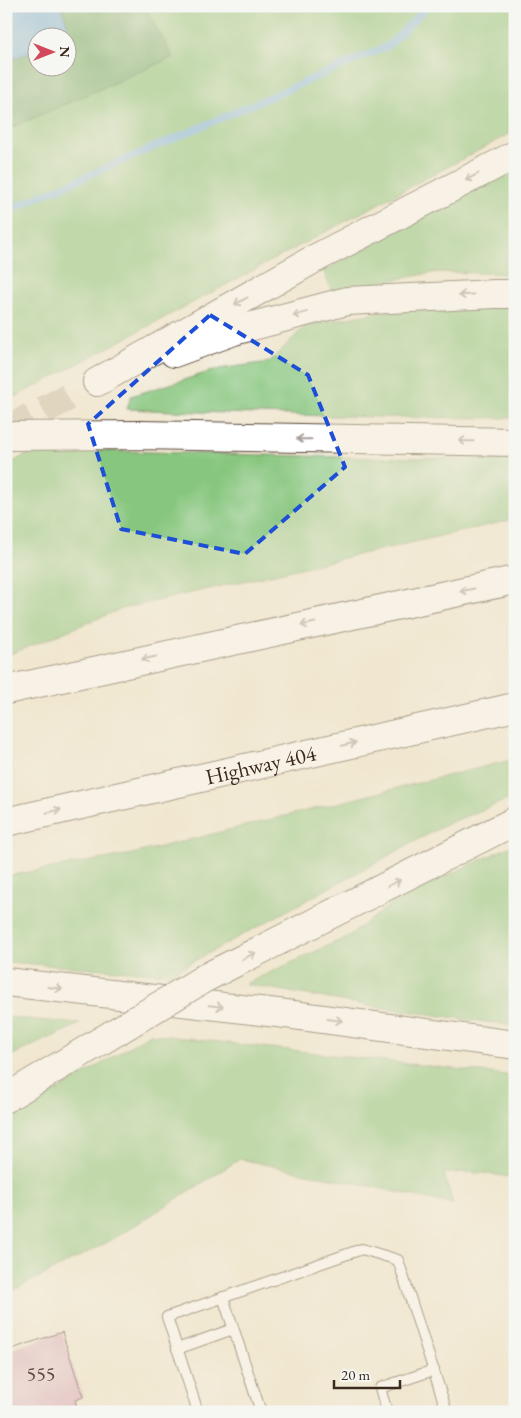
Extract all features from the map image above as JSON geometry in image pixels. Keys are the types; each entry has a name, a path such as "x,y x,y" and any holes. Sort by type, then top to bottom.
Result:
{"highway":[{"path":"515,155 314,259 89,386 234,331 347,302 515,294"},
{"path":"6,426 140,435"},
{"path":"6,436 140,435 515,442"},
{"path":"6,690 515,580"},
{"name":"Highway 404","path":"6,822 515,707"},
{"path":"6,1098 205,978 515,821"},
{"path":"6,982 286,1014 515,1045"},
{"path":"6,1087 101,1041"}],"lane":[{"path":"198,1412 167,1317 362,1249 398,1260 447,1412"},
{"path":"223,1298 261,1412"},
{"path":"177,1349 233,1329"},
{"path":"388,1412 380,1388 434,1370"}],"highlighted area":[{"path":"210,315 308,375 345,467 245,554 121,529 88,424"}],"green space":[{"path":"61,6 144,6 173,57 6,130 6,61 28,53 28,78 78,78 78,28 68,27"},
{"path":"144,6 515,6 515,131 6,402 6,130 172,57"},
{"path":"515,167 515,274 437,272 332,291 323,271"},
{"path":"416,306 515,306 515,418 321,416 127,409 131,396 219,369 269,362 306,325"},
{"path":"36,449 341,457 515,459 515,519 121,609 6,656 6,466"},
{"path":"515,759 515,797 449,823 170,974 6,962 6,876 132,854"},
{"path":"515,844 515,1026 370,1006 245,984 349,936 397,899"},
{"path":"6,1017 80,1024 6,1058"},
{"path":"150,1034 515,1076 515,1178 471,1172 444,1174 453,1204 240,1159 110,1241 6,1294 6,1122"}],"water":[{"path":"6,6 61,6 67,28 28,28 28,53 6,61"}],"building":[{"path":"62,1332 83,1397 75,1400 78,1412 8,1412 6,1404 6,1351"}],"waterway":[{"path":"6,211 388,46 428,6"}],"tunnel":[{"path":"6,430 80,391"}]}
